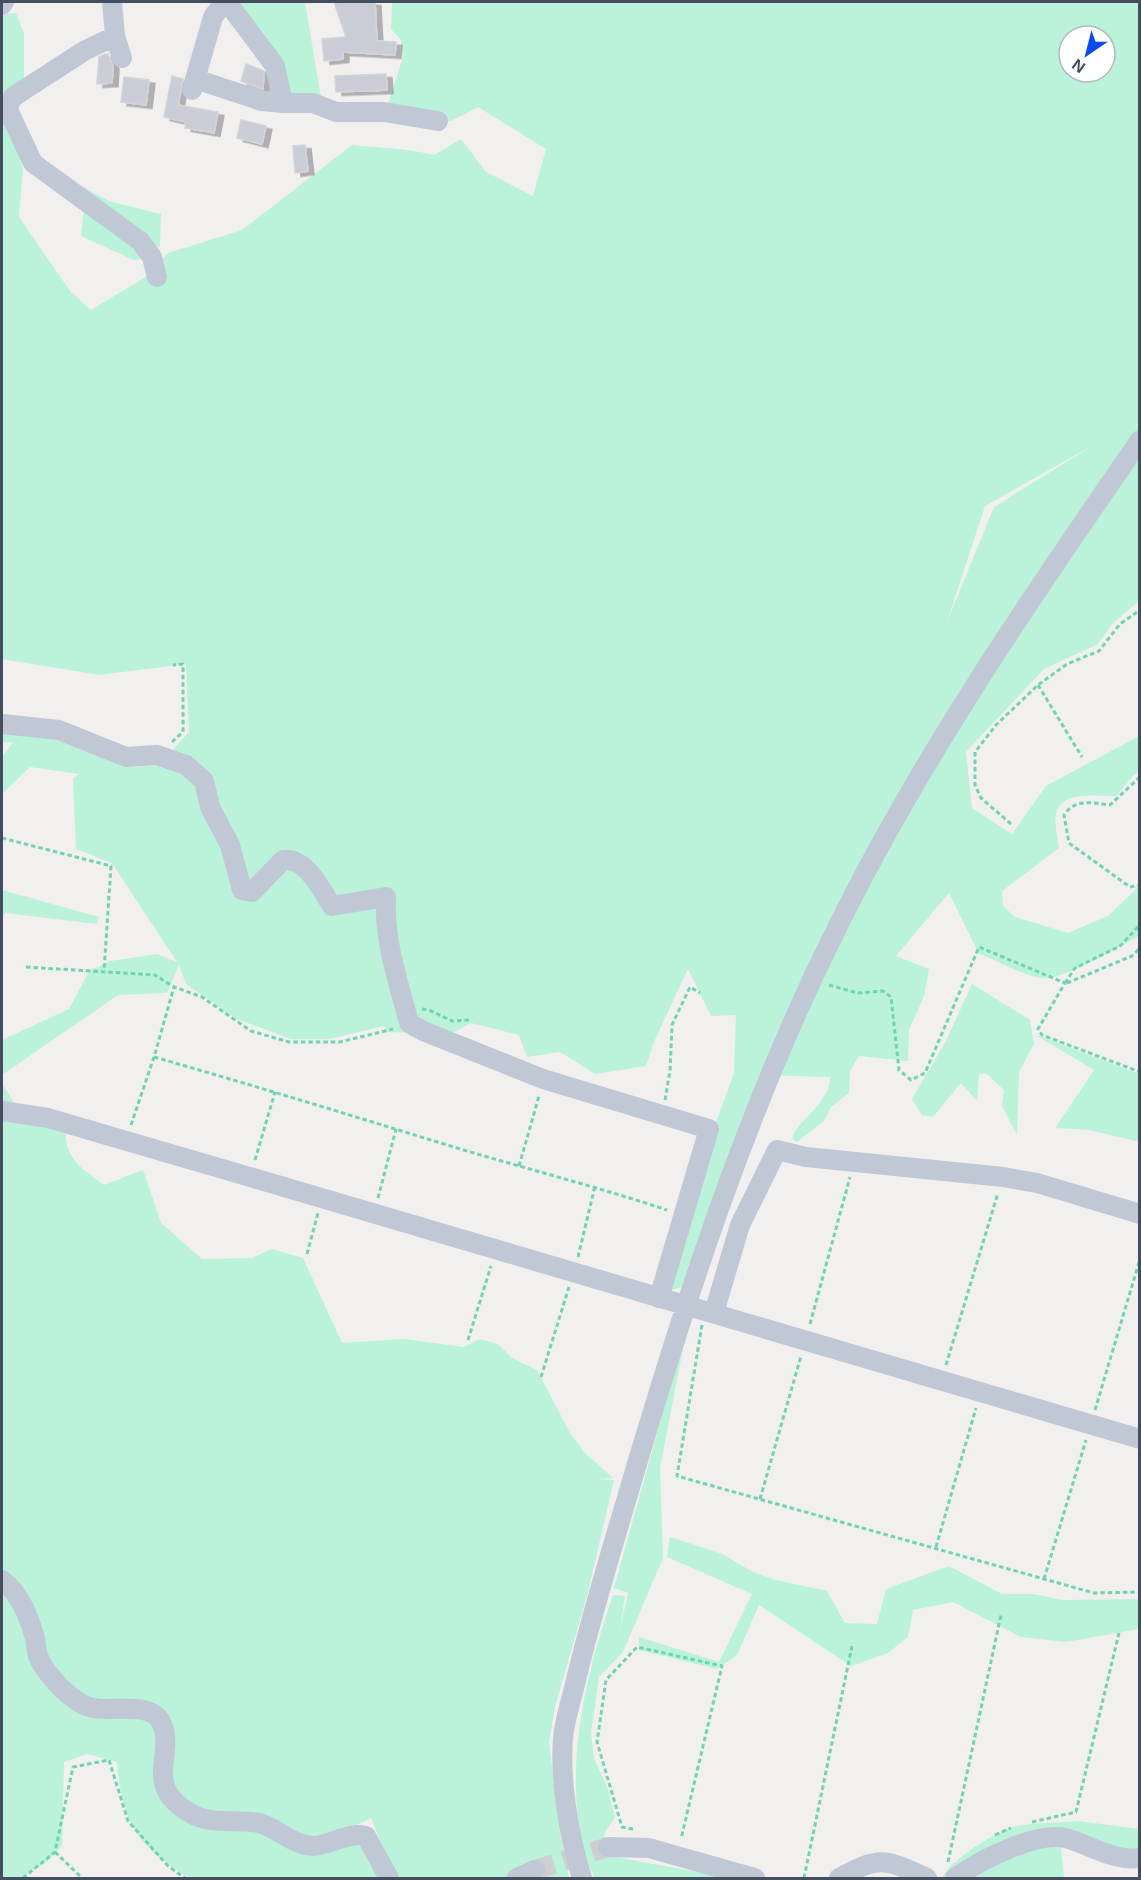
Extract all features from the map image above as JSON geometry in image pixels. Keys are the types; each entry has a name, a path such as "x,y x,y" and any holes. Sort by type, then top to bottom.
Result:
{"street":[{"path":"2,6 4,2"},
{"path":"112,2 115,36 122,58"},
{"path":"284,103 275,66 226,2 213,17 193,84 262,101 284,103 313,103 336,112 384,112 438,121"},
{"path":"115,36 84,51 13,98 9,105 9,112 33,163 140,241 152,257 157,277"},
{"path":"702,1310 745,1135 813,980 855,893 933,752 1053,567 1140,440"},
{"path":"2,724 59,730 126,757 158,755 186,765 204,781 210,807 230,845 242,890 252,892 283,860 290,859 305,867 332,906 386,897 385,923 391,964 407,1016 423,1032 543,1079 709,1129 660,1298"},
{"path":"2,1111 48,1118 125,1140 806,1340 980,1394 1140,1439"},
{"path":"582,1878 571,1832 565,1778 564,1732 592,1619 702,1310 777,1150 806,1157 1003,1177 1037,1183 1140,1214"},
{"path":"2,1580 28,1614 38,1655 67,1693 83,1705 93,1708 150,1711 159,1718 164,1728 162,1776 166,1790 177,1803 192,1814 203,1818 261,1824 296,1842 312,1846 336,1843 360,1834 366,1836 389,1878"},
{"path":"954,1871 1030,1841 1066,1838 1125,1860 1140,1858"},
{"path":"608,1847 679,1847 755,1878"},
{"path":"839,1878 867,1863 889,1861 927,1878"},
{"path":"517,1878 535,1870"}],"path":[{"path":"1011,824 981,798 975,785 975,752 996,725 1038,685 1066,664 1099,651 1120,624 1140,610"},
{"path":"158,755 183,732 183,664 173,665"},
{"path":"1038,685 1082,757"},
{"path":"1140,777 1110,805 1084,802 1071,805 1064,815 1069,843 1130,887 1140,885"},
{"path":"2,838 111,866 104,971"},
{"path":"1140,925 1120,946 1076,968 1038,1029 1042,1035 1140,1072"},
{"path":"813,980 858,993 883,991 891,997 899,1070 911,1080 925,1073 979,947 1065,984 1132,956 1140,948"},
{"path":"26,967 155,975 174,987 202,997 251,1031 289,1042 340,1042 382,1033 407,1016 429,1010 452,1021 471,1020"},
{"path":"125,1140 154,1057 174,987"},
{"path":"662,1114 670,1071 672,1025 690,987 700,993"},
{"path":"154,1057 275,1091 519,1166 595,1186 683,1215"},
{"path":"519,1166 543,1079"},
{"path":"250,1177 275,1091"},
{"path":"373,1214 396,1129"},
{"path":"759,1498 806,1340 855,1161"},
{"path":"941,1381 1003,1177"},
{"path":"541,1377 574,1273 595,1186"},
{"path":"307,1254 322,1199"},
{"path":"468,1340 496,1250"},
{"path":"702,1310 677,1476 1094,1593 1140,1592"},
{"path":"936,1547 980,1394"},
{"path":"954,1871 947,1869 1001,1616"},
{"path":"1023,1825 1076,1812 1119,1633"},
{"path":"804,1878 852,1646"},
{"path":"641,1831 622,1827 597,1742 606,1680 637,1647 722,1666 679,1847"},
{"path":"23,1878 55,1852 73,1767 109,1760 128,1821 168,1866 185,1878"},
{"path":"993,1836 1013,1827"},
{"path":"671,1837 679,1847"},
{"path":"55,1852 82,1878"}],"green space":[{"path":"234,2 305,2 321,98 282,99"},
{"path":"392,2 1139,2 1139,601 1112,624 1098,644 1044,669 966,752 972,808 1012,834 1046,786 1139,736 1139,772 1116,796 1082,796 1065,801 1056,814 1059,848 1002,891 1003,906 1015,917 1068,933 1108,916 1139,886 1139,936 1066,973 1054,977 1038,977 979,954 949,893 896,956 929,969 924,996 909,1030 908,1061 859,1056 850,1071 849,1093 831,1107 824,1121 797,1142 792,1139 795,1132 825,1095 830,1077 764,1075 682,1287 670,1290 714,1128 734,1073 736,1015 711,1016 688,969 653,1044 646,1066 595,1074 560,1052 527,1057 519,1035 471,1023 450,1034 388,1032 384,1026 329,1039 291,1039 237,1019 186,984 179,965 167,993 118,995 2,1075 2,1040 69,1009 89,971 110,961 157,954 177,962 112,863 76,849 73,778 82,773 30,767 2,794 2,758 13,742 2,742 2,732 39,735 114,757 128,767 159,765 189,732 186,664 99,675 2,659 2,14 16,13 24,34 24,84 4,104 23,169 19,217 70,291 91,310 144,278 168,253 242,230 352,145 434,155 461,139 486,172 533,196 546,149 478,107 451,121 387,107 403,57 401,40 391,29","holes":["1092,446 994,507 947,622 985,506"]},
{"path":"39,163 109,201 161,214 160,246 136,261 81,236 84,206"},
{"path":"2,890 99,917 97,924 5,913 2,920"},
{"path":"972,984 1030,1020 1034,1044 1019,1072 1017,1135 1002,1106 1004,1090 987,1074 979,1074 977,1101 961,1083 933,1117 922,1115 912,1099 946,1041"},
{"path":"1034,1034 1139,1074 1139,1142 1090,1130 1055,1128 1094,1070"},
{"path":"2,1084 15,1104 66,1128 66,1139 71,1155 81,1168 104,1185 143,1170 161,1223 202,1259 252,1258 272,1249 303,1258 342,1343 403,1339 464,1347 479,1339 498,1344 512,1358 537,1370 570,1433 585,1453 613,1478 597,1479 614,1480 588,1592 555,1707 549,1742 559,1826 569,1878 400,1878 393,1872 371,1818 331,1838 301,1836 204,1816 179,1800 167,1776 163,1715 93,1707 68,1692 2,1576"},
{"path":"688,1322 660,1468 663,1558 623,1652 599,1677 591,1733 594,1758 608,1789 615,1817 604,1834 610,1856 730,1878 595,1878 583,1848 577,1812 577,1749 581,1718 594,1655 613,1595 625,1596 620,1630 628,1593 614,1588"},
{"path":"670,1537 722,1554 753,1572 776,1580 827,1591 845,1623 877,1624 886,1589 949,1566 1002,1594 1034,1594 1062,1600 1139,1599 1139,1629 1066,1642 1021,1637 953,1602 913,1610 908,1637 888,1653 851,1666 759,1605 737,1655 717,1669 639,1650 639,1637 719,1662 752,1594 667,1557"},
{"path":"2,1584 71,1701 157,1720 174,1804 260,1828 301,1847 361,1840 384,1878 190,1878 157,1856 136,1831 123,1801 117,1762 87,1754 64,1762 62,1845 47,1862 20,1878 2,1878"},
{"path":"1078,1821 1139,1829 1139,1857 1060,1838 1064,1878 942,1878 963,1856 1005,1830 1029,1824"}],"building":[{"path":"334,2 375,2 377,41 396,42 395,55 343,52 343,59 324,61 322,39 346,37"},
{"path":"108,54 113,66 112,83 97,84 99,57"},
{"path":"246,64 264,71 263,89 241,81"},
{"path":"386,74 387,90 336,92 335,76"},
{"path":"172,76 183,79 178,105 218,112 214,133 185,128 186,122 164,117"},
{"path":"124,77 149,80 146,105 121,102"},
{"path":"241,120 266,126 262,144 237,138"},
{"path":"305,145 308,171 295,173 293,146"}],"tunnel":[{"path":"535,1870 608,1847"}]}
